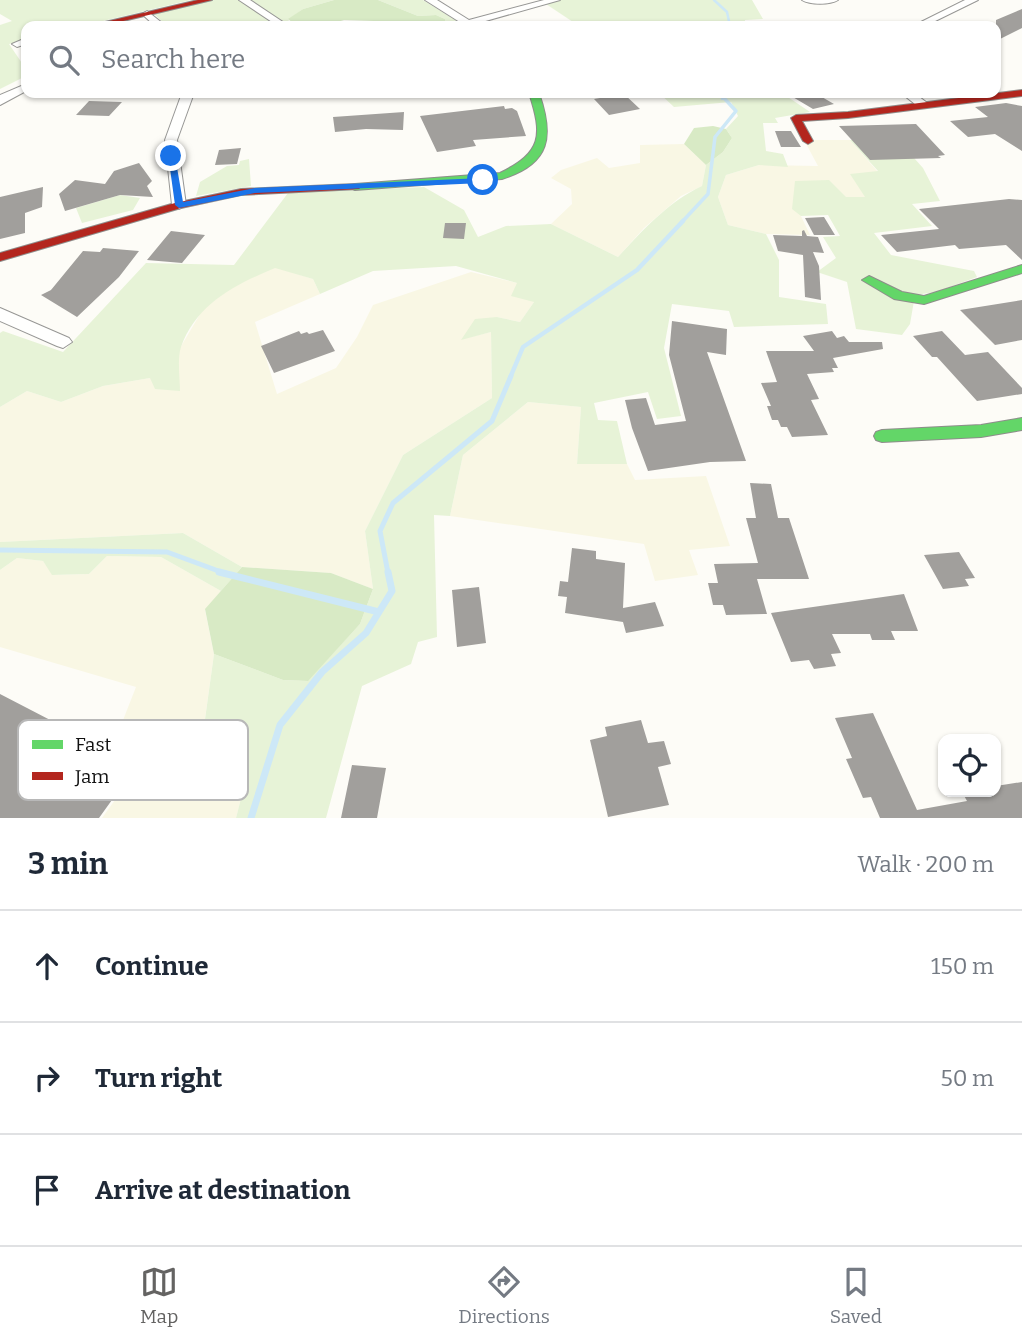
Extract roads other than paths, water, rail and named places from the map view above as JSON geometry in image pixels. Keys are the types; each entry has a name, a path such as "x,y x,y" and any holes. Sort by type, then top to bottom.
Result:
{"street":[{"path":"115,21 208,0"},
{"path":"244,0 276,21"},
{"path":"430,0 464,21"},
{"path":"480,21 555,0"},
{"path":"807,0 833,0"},
{"path":"955,0 971,1"},
{"path":"929,21 971,1"},
{"path":"147,14 156,21"},
{"path":"0,101 21,89"},
{"path":"1001,96 1022,93"},
{"path":"179,205 171,140 186,98"},
{"path":"0,257 179,205 255,190 423,184 502,176 521,168 544,142 545,123 536,98"},
{"path":"914,98 924,105"},
{"path":"808,141 796,118 981,98"},
{"path":"869,280 899,296 924,300 1022,269"},
{"path":"0,314 63,342"},
{"path":"882,436 981,431 1022,424"}],"waterway":[{"path":"714,0 727,12 729,21"},
{"path":"681,223 708,194 715,137 736,111 724,98"},
{"path":"510,378 523,347 637,270 683,221"},
{"path":"388,573 380,531 393,503 492,421 511,376"},
{"path":"0,550 167,552 224,573"},
{"path":"219,572 379,612"},
{"path":"379,612 392,591 388,572"},
{"path":"251,818 280,725 322,672 366,633 379,612"}]}
